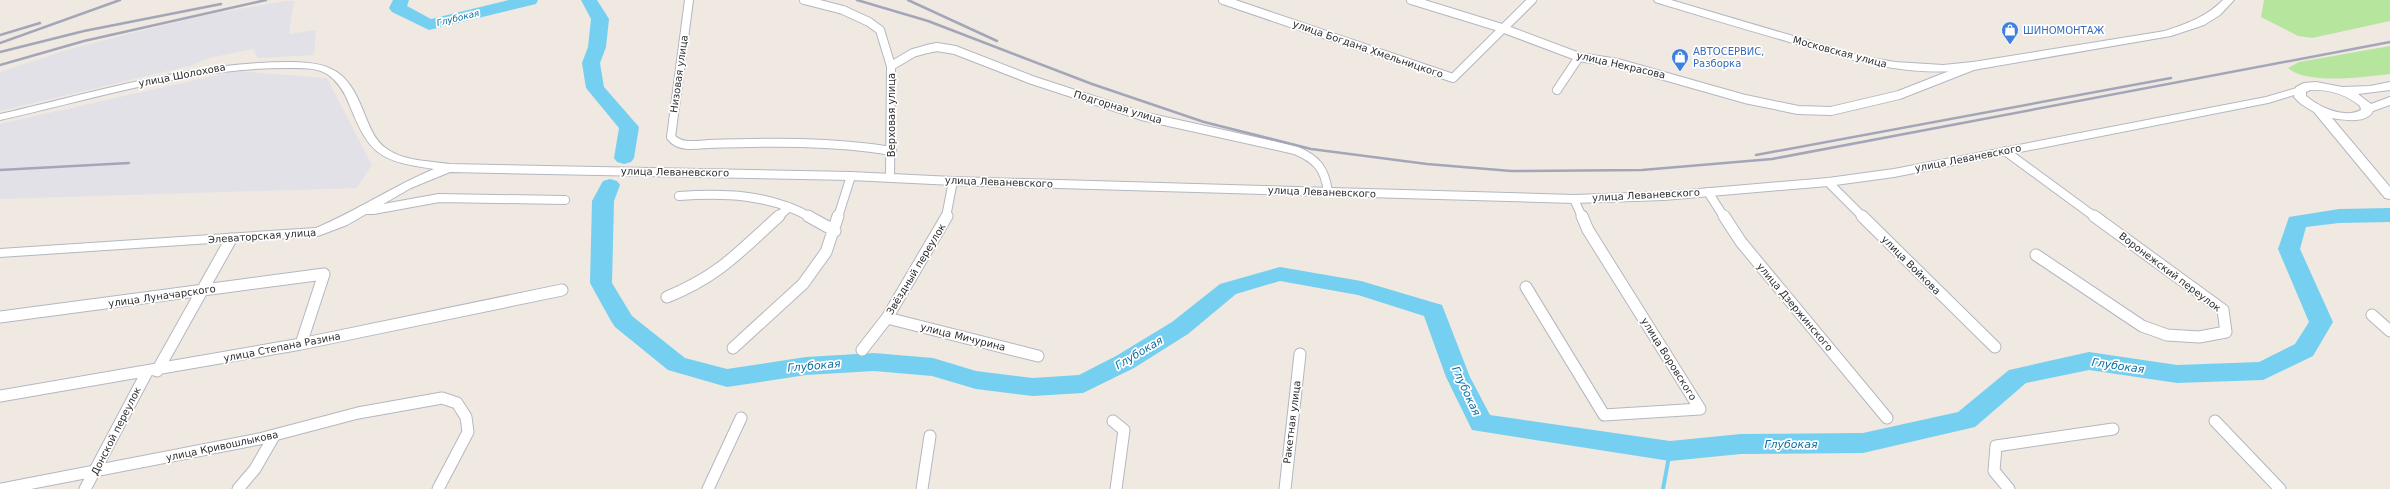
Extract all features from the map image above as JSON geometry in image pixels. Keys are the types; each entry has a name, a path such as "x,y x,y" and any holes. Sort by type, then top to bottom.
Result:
{"main road":[{"name":"Московская улица","path":"1659,0 1859,59 1895,66 1943,69 1973,66 2167,34 2200,22 2216,13 2229,0"},
{"path":"2390,86 2370,90 2340,90 2315,86 2300,90 2300,96 2313,106 2338,132 2390,195"},
{"path":"2340,90 2356,97 2368,109"},
{"path":"2338,132 2341,121 2350,117 2364,115 2368,109 2390,101"},
{"path":"2313,106 2350,117"}],"street":[{"name":"Низовая улица","path":"689,0 671,137 680,145 764,142 878,147 892,151"},
{"name":"Верховая улица","path":"804,0 843,10 869,22 880,30 891,66 892,151 890,177"},
{"name":"улица Богдана Хмельницкого","path":"1223,0 1235,2 1453,78 1532,0"},
{"name":"улица Некрасова","path":"1411,0 1502,28 1579,56 1618,63 1680,79 1745,99 1798,110 1831,111 1899,95 1973,66"},
{"name":"Подгорная улица","path":"891,66 913,53 928,48 937,47 955,50 1032,80 1142,116 1308,154 1321,165 1325,171 1328,192"},
{"path":"1556,90 1579,56"},
{"name":"улица Шолохова","path":"0,118 204,69 246,64 295,65 318,68 336,76 350,93 373,144"},
{"name":"улица Леваневского","path":"373,144 382,152 394,156 449,168 890,177 953,181 1574,199 1633,198 1828,182 1894,173 2268,100 2300,90"},
{"name":"улица Леваневского","path":"2268,100 2313,106"},
{"name":"Воронежский переулок","path":"2005,151 2223,310 2226,332 2200,337 2167,335 2142,326 2036,255"},
{"path":"362,210 407,185 449,168"},
{"path":"733,348 803,284 826,252 835,231 851,176"},
{"name":"Звёздный переулок","path":"862,350 888,318 946,219 953,181"},
{"name":"улица Войкова","path":"1828,182 1995,347"},
{"name":"улица Дзержинского","path":"1708,192 1740,242 1887,418"},
{"path":"679,196 737,196 775,202 789,207 835,231"},
{"name":"Элеваторская улица","path":"1,254 318,232 362,210 373,210 414,201 439,198 565,200"},
{"name":"улица Воровского","path":"1526,287 1604,415 1700,409 1588,230 1574,199"},
{"path":"667,297 684,290 725,266 764,228 789,207"},
{"name":"Донской переулок","path":"85,489 152,371 231,239"},
{"name":"улица Луначарского","path":"0,317 324,274 301,344"},
{"name":"улица Степана Разина","path":"0,396 152,371 301,344 562,290"},
{"path":"2372,316 2390,331"},
{"name":"улица Мичурина","path":"888,318 1038,356"},
{"name":"Ракетная улица","path":"1285,489 1300,354"},
{"name":"улица Кривошлыкова","path":"2,489 96,472 274,436 358,413 442,398 457,403 466,417 468,432 438,489"},
{"path":"708,489 741,418"},
{"path":"1113,421 1124,430 1116,489"},
{"path":"2215,421 2280,489"},
{"path":"2009,489 1994,471 1996,446 2112,429"},
{"path":"238,489 255,469 274,436"},
{"path":"922,489 930,436"}],"shaded area":[{"path":"286,1 294,1 289,34 316,30 314,55 258,58 253,49 209,58 193,65 0,111 0,72 67,50 140,31 210,14"},
{"path":"235,71 327,78 372,165 357,188 0,199 0,124"}],"green space":[{"path":"2264,0 2390,0 2390,21 2312,38 2298,36 2261,17"},
{"path":"2390,46 2390,74 2352,78 2322,78 2308,77 2288,68 2299,62"}],"waterway":[{"name":"Глубокая","path":"401,0 398,8 429,25 530,0"},
{"name":"Глубокая","path":"589,0 600,19 597,47 591,63 595,88 629,127 624,158"},
{"name":"Глубокая","path":"610,185 603,201 601,283 623,321 677,364 727,378 806,366 874,362 933,367 976,380 1033,387 1083,384 1125,362 1180,328 1228,289 1280,274 1361,288 1434,311 1458,377 1481,423 1670,451 1741,444 1863,443 1966,420 2018,376 2089,361 2177,374 2263,371 2304,350 2321,322 2289,249 2297,222 2339,216 2390,215"},
{"path":"1663,489 1670,451"}],"railway":[{"path":"0,43 120,0"},
{"path":"0,65 84,41 266,0"},
{"path":"857,0 928,21 1092,84 1204,122 1311,149 1427,164 1511,171 1642,170 1772,159 2390,42"},
{"path":"908,0 997,41"},
{"path":"0,52 84,31 221,4"},
{"path":"0,35 40,23"},
{"path":"1756,155 2171,78"},
{"path":"0,170 129,163"}],"place":[{"name":"ШИНОМОНТАЖ","path":"2010,45"},
{"name":"АВТОСЕРВИС, Разборка","path":"1680,72"}]}
